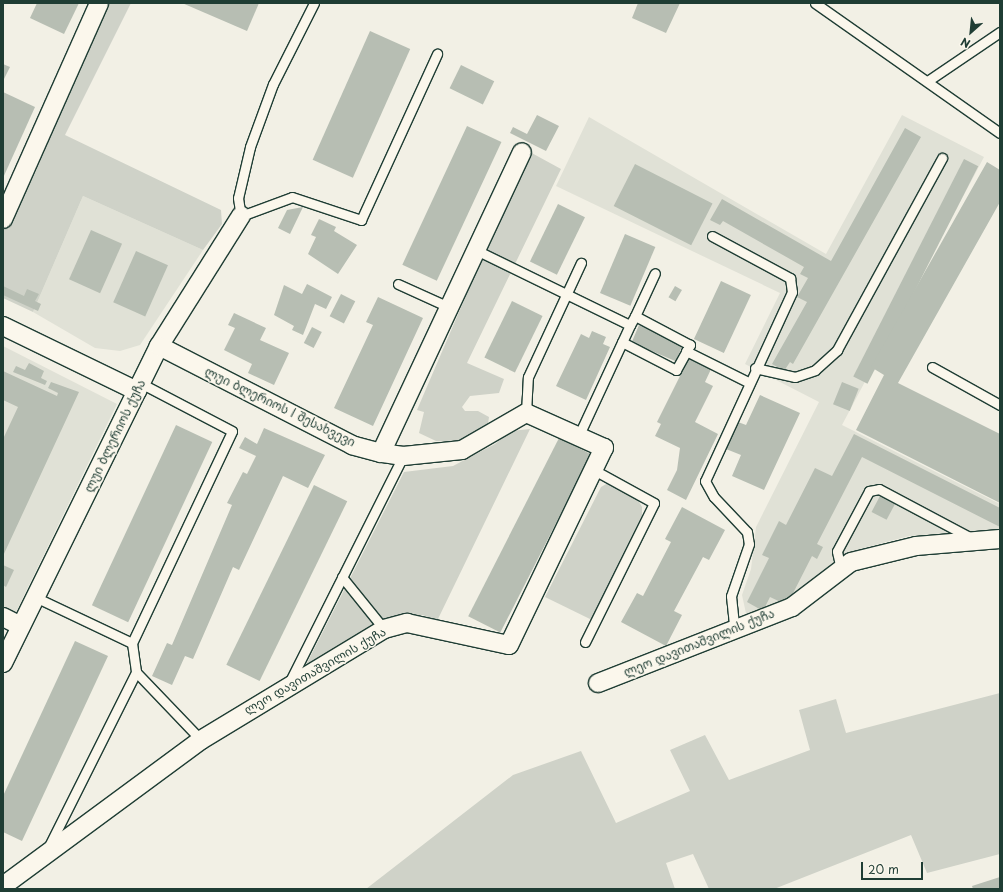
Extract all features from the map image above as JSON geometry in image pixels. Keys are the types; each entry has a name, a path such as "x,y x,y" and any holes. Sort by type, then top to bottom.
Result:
{"street":[{"path":"3,219 99,3"},
{"path":"381,453 522,152"},
{"name":"ლუი ბლერიოს ქუჩა","path":"3,663 159,346 241,216"},
{"path":"3,326 138,387"},
{"name":"ლუი ბლერიოს I შესახვევი","path":"159,346 352,445 381,453 403,456 462,450 526,413"},
{"path":"526,413 579,435"},
{"name":"ლეო დავითაშვილის ქუჩა","path":"3,886 46,851 201,740 287,686 384,630 407,623 508,645 604,448 579,435"},
{"name":"ლეო დავითაშვილის ქუჩა","path":"598,683 734,627 792,607 841,569 884,551 1000,539"},
{"path":"3,617 21,626"}],"lane":[{"path":"314,3 273,84 250,147 238,198 241,216 292,197 361,220 437,54"},
{"path":"815,3 929,80 1000,133"},
{"path":"929,80 1000,32"},
{"path":"755,368 795,377 815,370 836,350 942,158"},
{"path":"712,236 790,278 792,292 748,382 705,481 714,497 747,532 749,544 731,596 734,627"},
{"path":"476,250 630,325"},
{"path":"526,413 528,377 581,263"},
{"path":"579,435 655,273"},
{"path":"398,284 449,307"},
{"path":"622,342 676,370 690,345 635,316"},
{"path":"686,351 748,382"},
{"path":"932,367 1000,405"},
{"path":"46,851 136,672 132,643 232,431 138,387"},
{"path":"287,686 403,456"},
{"path":"585,642 654,503 594,470"},
{"path":"841,569 837,551 869,491 879,489 976,541"},
{"path":"342,577 384,630"},
{"path":"36,597 132,643"},
{"path":"136,672 201,740"}],"shaded area":[{"path":"107,3 131,3 65,135 221,210 222,224 203,250 83,196 33,312 3,298 3,232 35,173"},
{"path":"902,115 984,157 842,425 1000,504 1000,529 909,536 860,549 788,606 747,618 742,595 751,569 756,527 819,402 745,364 780,293 556,186 589,117 826,254"},
{"path":"528,151 561,169 467,363 504,379 499,393 470,396 462,407 465,411 478,411 489,417 488,424 460,443 436,441 419,433 424,412 417,410"},
{"path":"83,196 203,250 140,345 120,351 95,348 33,312"},
{"path":"3,346 117,404 15,614 3,608"},
{"path":"530,429 437,621 423,615 400,615 306,665 404,472 453,466 495,444 511,431"},
{"path":"608,483 638,500 642,507 642,518 592,620 545,597 601,487"},
{"path":"1000,693 1000,854 927,873 911,835 774,889 709,889 693,854 666,863 675,889 366,889 513,775 581,751 616,823 690,791 670,750 705,735 729,780 810,750 799,710 836,699 846,733"}],"building":[{"path":"37,3 79,3 64,34 30,18"},
{"path":"182,3 259,3 247,31"},
{"path":"638,3 680,3 666,33 632,18"},
{"path":"370,31 410,49 353,178 313,160"},
{"path":"3,64 10,67 3,81"},
{"path":"461,65 494,81 483,105 450,88"},
{"path":"3,92 35,107 3,178"},
{"path":"537,115 559,126 546,151 510,133 513,127 527,134"},
{"path":"467,126 501,142 437,281 402,265"},
{"path":"905,128 921,137 793,364 790,362 784,371 772,364 807,302 797,297 808,278 800,274 804,267 723,221 720,225 710,220 722,199 831,261"},
{"path":"964,159 978,166 867,384 853,376"},
{"path":"987,162 1000,170 1000,202 898,383 1000,434 1000,503 856,430 884,375 871,367"},
{"path":"635,164 713,203 691,245 614,206"},
{"path":"558,204 585,217 557,275 530,262"},
{"path":"303,207 290,234 278,228 287,210"},
{"path":"319,219 336,227 334,231 357,245 338,274 308,254 316,237 311,235"},
{"path":"91,230 122,244 100,293 69,279"},
{"path":"625,234 655,247 630,306 600,293"},
{"path":"136,251 168,265 145,316 113,302"},
{"path":"721,281 751,295 724,353 694,339"},
{"path":"307,284 332,297 326,309 315,304 303,335 292,330 294,326 274,315 284,285 302,294"},
{"path":"3,286 24,296 27,289 39,294 35,301 41,304 38,311 3,295"},
{"path":"675,286 682,290 675,301 668,297"},
{"path":"341,294 355,301 344,324 330,316"},
{"path":"378,297 423,318 373,426 334,408 373,325 366,322"},
{"path":"512,301 543,316 515,373 484,358"},
{"path":"234,313 266,328 260,340 289,353 274,385 248,373 252,364 224,350 235,328 228,325"},
{"path":"639,325 683,344 676,361 632,342"},
{"path":"312,327 322,332 314,348 304,343"},
{"path":"592,331 606,337 603,344 610,347 586,400 556,386 581,334 589,338"},
{"path":"690,356 712,367 705,382 713,386 695,422 718,434 686,500 667,490 677,470 680,448 655,436 661,424 657,422"},
{"path":"29,363 44,371 41,378 47,381 45,385 13,372 16,366 25,370"},
{"path":"3,371 57,396 58,393 48,388 51,382 79,392 3,556 3,439 18,407 3,400"},
{"path":"842,382 859,389 850,411 833,404"},
{"path":"760,395 800,413 764,490 732,476 741,455 726,449 738,422 746,425"},
{"path":"176,425 212,442 128,622 92,605"},
{"path":"264,428 325,455 308,488 283,476 239,570 233,567 193,659 185,656 172,685 152,676 167,643 172,645 232,505 227,503 243,472 247,474 256,456 239,448 245,437 257,444"},
{"path":"854,434 1000,508 1000,527 862,457 817,544 823,547 817,559 812,556 787,605 770,597 763,611 747,602 769,558 762,555 779,521 786,525 815,468 832,476"},
{"path":"559,438 591,454 500,633 468,616"},
{"path":"314,485 347,501 260,681 226,665"},
{"path":"880,496 895,504 887,520 872,512"},
{"path":"682,507 725,530 709,560 703,557 674,611 682,615 666,646 621,622 637,593 643,596 671,542 665,539"},
{"path":"3,565 14,570 6,587 3,585"},
{"path":"75,641 108,656 22,841 3,832 3,796"},
{"path":"1000,877 1000,889 973,889 972,886"}]}
